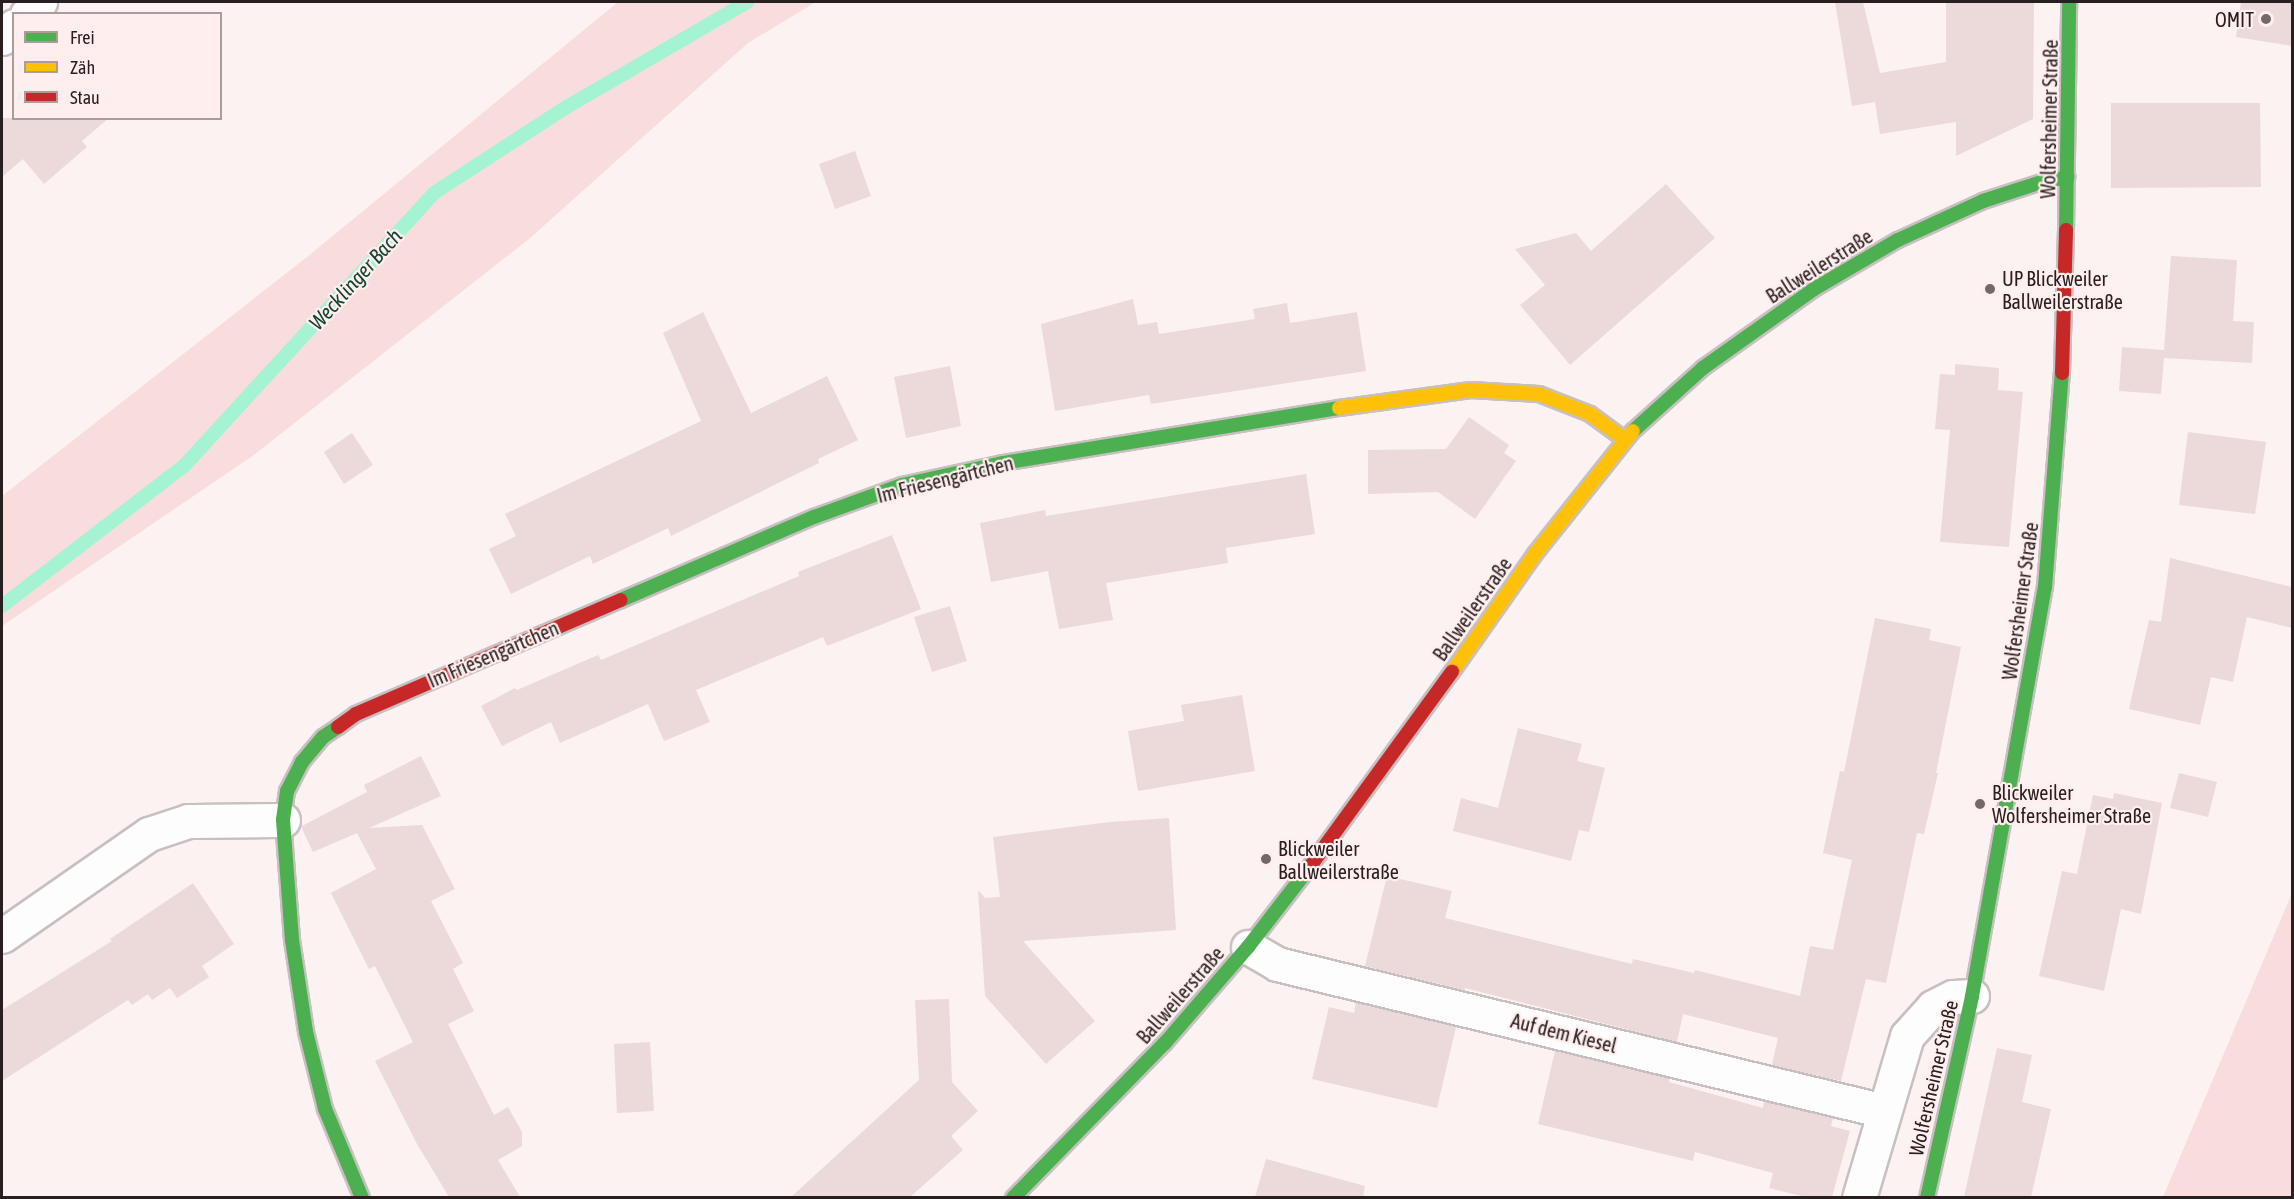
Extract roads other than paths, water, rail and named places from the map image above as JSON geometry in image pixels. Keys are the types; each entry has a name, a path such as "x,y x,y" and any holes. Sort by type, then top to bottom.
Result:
{"street":[{"name":"Wolfersheimer Straße","path":"1927,1197 1972,996 2045,587 2059,425 2068,177 2069,2"},
{"name":"Ballweilerstraße","path":"1013,1197 1165,1042 1248,947 1341,828 1534,554 1624,439 1703,368 1823,284 1898,240 1983,201 2042,182 2068,177"},
{"name":"Im Friesengärtchen","path":"362,1197 325,1109 306,1032 292,940 283,820 288,791 302,762 323,737 356,714 814,517 902,485 1073,452 1355,405 1471,390 1539,394 1590,414 1624,439"},
{"path":"2,936 149,834 188,821 283,820"},
{"name":"Auf dem Kiesel","path":"1248,947 1277,964 1884,1111"},
{"path":"1859,1197 1907,1036 1933,1007 1953,997 1972,996"}],"waterway":[{"name":"Wecklinger Bach","path":"2,606 184,466 434,193 565,108 747,2"}],"place":[{"name":"OMIT","path":"2266,19"},
{"name":"UP Blickweiler Ballweilerstraße","path":"1990,289"},
{"name":"Blickweiler Wolfersheimer Straße","path":"1980,804"},
{"name":"Blickweiler Ballweilerstraße","path":"1266,859"}]}
